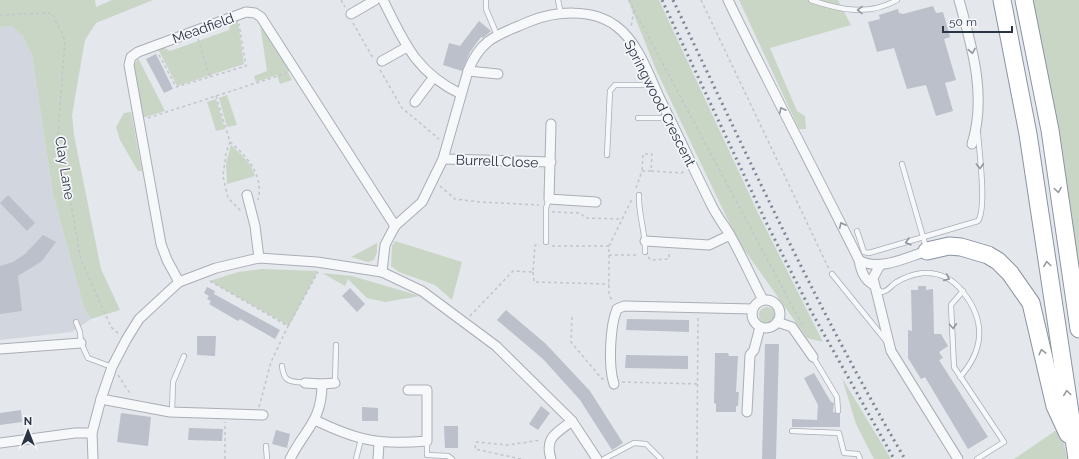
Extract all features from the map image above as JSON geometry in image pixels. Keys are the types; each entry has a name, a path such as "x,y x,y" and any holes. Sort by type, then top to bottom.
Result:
{"highway":[{"path":"989,0 1034,169"},
{"path":"1002,0 1022,98 1034,169 1077,457"},
{"path":"1024,0 1043,94 1079,329"},
{"path":"1034,0 1047,86 1055,166"},
{"path":"925,245 961,247 988,255 998,261 1010,273 1031,303 1055,406 1077,457"}],"street":[{"path":"350,16 375,0"},
{"path":"383,0 407,46 433,78 461,94"},
{"path":"728,0 788,124 823,186 859,260 860,269 866,281 874,285"},
{"path":"959,0 969,36 978,88 978,127 972,144"},
{"name":"Meadfield","path":"179,282 167,260 161,244 129,65 131,57 138,52 246,12 255,13 261,17 395,226"},
{"name":"Springwood Crescent","path":"382,272 385,245 395,226 422,202 443,159 468,71 473,58 484,43 498,35 531,21 561,14 578,14 604,20 616,26 636,48 712,207 730,235 763,300"},
{"path":"382,61 407,46"},
{"path":"468,71 498,74"},
{"path":"415,102 433,78"},
{"name":"Burrell Close","path":"548,202 551,162 551,124"},
{"name":"Burrell Close","path":"443,159 551,162"},
{"path":"247,195 252,214 259,258"},
{"path":"548,202 596,202"},
{"path":"646,242 709,245 730,235"},
{"path":"859,260 868,265 880,265 925,245"},
{"path":"93,459 92,433 100,399 126,340 140,319 179,282 204,272 259,258 323,263 382,272 422,291 496,346 572,421 598,459"},
{"path":"880,265 873,278 891,351 958,459"},
{"path":"763,300 768,300 776,304 780,313 777,322 770,327 760,327 754,321 753,309 755,305 763,300"},
{"path":"613,380 610,362 613,324 617,309 624,306 753,309"},
{"path":"777,322 792,327 813,356"},
{"path":"747,412 750,355 754,350 760,327"},
{"path":"0,349 81,343"},
{"path":"305,383 335,383"},
{"path":"290,459 315,420 322,398 322,384"},
{"path":"315,420 342,433 379,443 427,441 427,390 408,390"},
{"path":"100,399 172,412 261,415"},
{"path":"551,459 548,450 550,438 572,421"},
{"path":"0,443 75,433 92,433"},
{"path":"378,459 379,443"}],"lane":[{"path":"486,0 486,9 498,35"},
{"path":"558,0 561,14"},
{"path":"811,0 836,8 860,11 874,9 897,0"},
{"path":"607,155 611,87 615,85 654,86"},
{"path":"638,118 669,118"},
{"path":"857,231 865,253 925,245 978,221 982,216 978,127"},
{"path":"902,164 925,245"},
{"path":"639,195 638,205 646,242 645,252"},
{"path":"546,244 546,212 548,202"},
{"path":"874,285 878,290 886,291 894,284 906,278 924,273 950,279 963,291 972,303 978,316 980,335 975,357 960,377"},
{"path":"832,274 888,343"},
{"path":"963,291 951,305 954,362 960,377 1004,442 978,459"},
{"path":"76,322 80,332 81,343 88,358 112,369"},
{"path":"335,383 336,345"},
{"path":"172,412 173,382 184,356"},
{"path":"813,356 837,397 838,411"},
{"path":"282,366 283,375 288,380 305,383"},
{"path":"792,431 839,434 844,453 858,454 860,459"},
{"path":"356,459 361,439"},
{"path":"427,441 427,455 448,456 452,459"},
{"path":"604,459 634,443 646,444 661,459"},
{"path":"266,446 267,459"}],"path":[{"path":"341,0 402,108 447,144"},
{"path":"629,0 808,334"},
{"path":"701,0 832,274"},
{"path":"629,40 634,10"},
{"name":"Clay Lane","path":"0,15 52,13 65,40 58,133 81,260 111,327 126,340"},
{"path":"154,46 176,87 246,66 238,15"},
{"path":"195,32 210,77"},
{"path":"139,120 295,71"},
{"path":"216,96 230,142 247,158 259,182 259,197 255,211 252,214 243,212 228,198 223,176 226,153 230,142"},
{"path":"651,171 681,173 693,167"},
{"path":"433,180 455,199 480,202 548,202"},
{"path":"546,212 580,213 586,218 623,219"},
{"path":"546,244 609,246 609,295 617,309"},
{"path":"541,246 535,245 533,272 534,282 609,284"},
{"path":"261,415 264,384 271,362 288,326 323,263"},
{"path":"465,323 513,271 533,272"},
{"path":"204,272 209,280 288,326"},
{"path":"696,459 698,308"},
{"path":"572,318 571,342 602,379 623,382 698,384"},
{"path":"112,369 118,374 134,400 135,406"},
{"path":"225,414 225,459"},
{"path":"521,459 475,449 476,442 508,445 550,438"}],"shaded area":[{"path":"12,26 23,36 32,55 53,194 84,308 91,319 72,332 0,340 0,27"}],"green space":[{"path":"0,0 95,0 96,7 112,0 153,0 96,23 85,40 72,115 74,135 101,269 120,310 91,319 84,308 53,194 32,55 23,36 12,26 0,27"},
{"path":"628,0 659,0 758,213 823,342 807,338 738,241 657,72"},
{"path":"739,0 838,0 851,25 770,48 797,111 805,116 806,129 799,129"},
{"path":"1025,0 1079,0 1079,317"},
{"path":"238,21 244,64 177,86 158,49 163,47 170,51 229,30 231,23"},
{"path":"260,24 290,71 288,72 292,80 280,84 277,75 256,82 254,76 267,71"},
{"path":"138,58 165,111 142,118 133,68"},
{"path":"227,95 237,125 227,127 219,98"},
{"path":"216,99 225,129 216,131 207,102"},
{"path":"131,112 142,171 138,171 120,140 116,127 124,113"},
{"path":"231,145 248,162 255,176 227,184 226,163"},
{"path":"395,241 462,262 452,300 435,285 399,272 391,266 392,246"},
{"path":"377,243 377,252 374,260 368,262 351,257"},
{"path":"262,269 318,271 289,326 210,281 238,272"},
{"path":"322,273 352,276 420,296 385,302 367,298 348,279 345,286"},
{"path":"767,307 773,309 775,315 773,321 767,323 761,321 759,315 761,309"},
{"path":"842,378 891,459 874,459 856,424"},
{"path":"1061,427 1067,459 1014,459"}],"building":[{"path":"933,6 936,13 943,12 950,37 944,39 956,80 945,83 953,111 936,116 926,85 907,89 894,48 877,52 868,22 880,19 879,15 898,9 899,13 903,14"},
{"path":"479,21 491,31 483,38 481,37 470,52 462,71 443,65 449,43 460,46"},
{"path":"156,54 173,89 164,93 146,59"},
{"path":"8,195 35,223 27,231 0,203"},
{"path":"43,235 56,242 42,261 18,276 22,311 0,314 0,266 13,262 25,254"},
{"path":"918,286 926,286 926,290 933,289 934,334 941,334 948,346 939,352 943,358 939,360 988,437 968,449 925,377 921,379 908,358 908,330 912,331 911,290 918,290"},
{"path":"207,287 215,291 214,294 280,330 275,339 240,319 238,321 209,304 211,301 207,299 209,296 204,293"},
{"path":"350,288 365,304 357,312 342,296"},
{"path":"506,310 546,344 590,391 623,443 612,450 580,400 543,359 497,320"},
{"path":"627,319 689,320 689,332 626,330"},
{"path":"197,336 216,336 215,356 197,355"},
{"path":"765,344 779,344 776,459 762,459"},
{"path":"715,353 728,353 729,356 738,356 736,392 739,392 736,412 716,412 716,404 714,403"},
{"path":"626,355 688,356 688,369 625,368"},
{"path":"814,373 831,402 834,403 833,412 840,414 840,427 792,427 792,419 817,420 818,405 804,378"},
{"path":"541,406 550,413 538,430 529,424"},
{"path":"362,407 378,408 378,421 362,421"},
{"path":"21,410 22,422 0,425 0,413"},
{"path":"121,413 151,417 148,446 117,442"},
{"path":"444,426 458,426 458,448 445,448"},
{"path":"189,428 223,429 222,441 188,440"},
{"path":"276,430 290,434 287,448 272,444"}],"railway":[{"path":"662,0 767,224 811,311 894,459"},
{"path":"673,0 813,290 842,347 905,459"}]}
